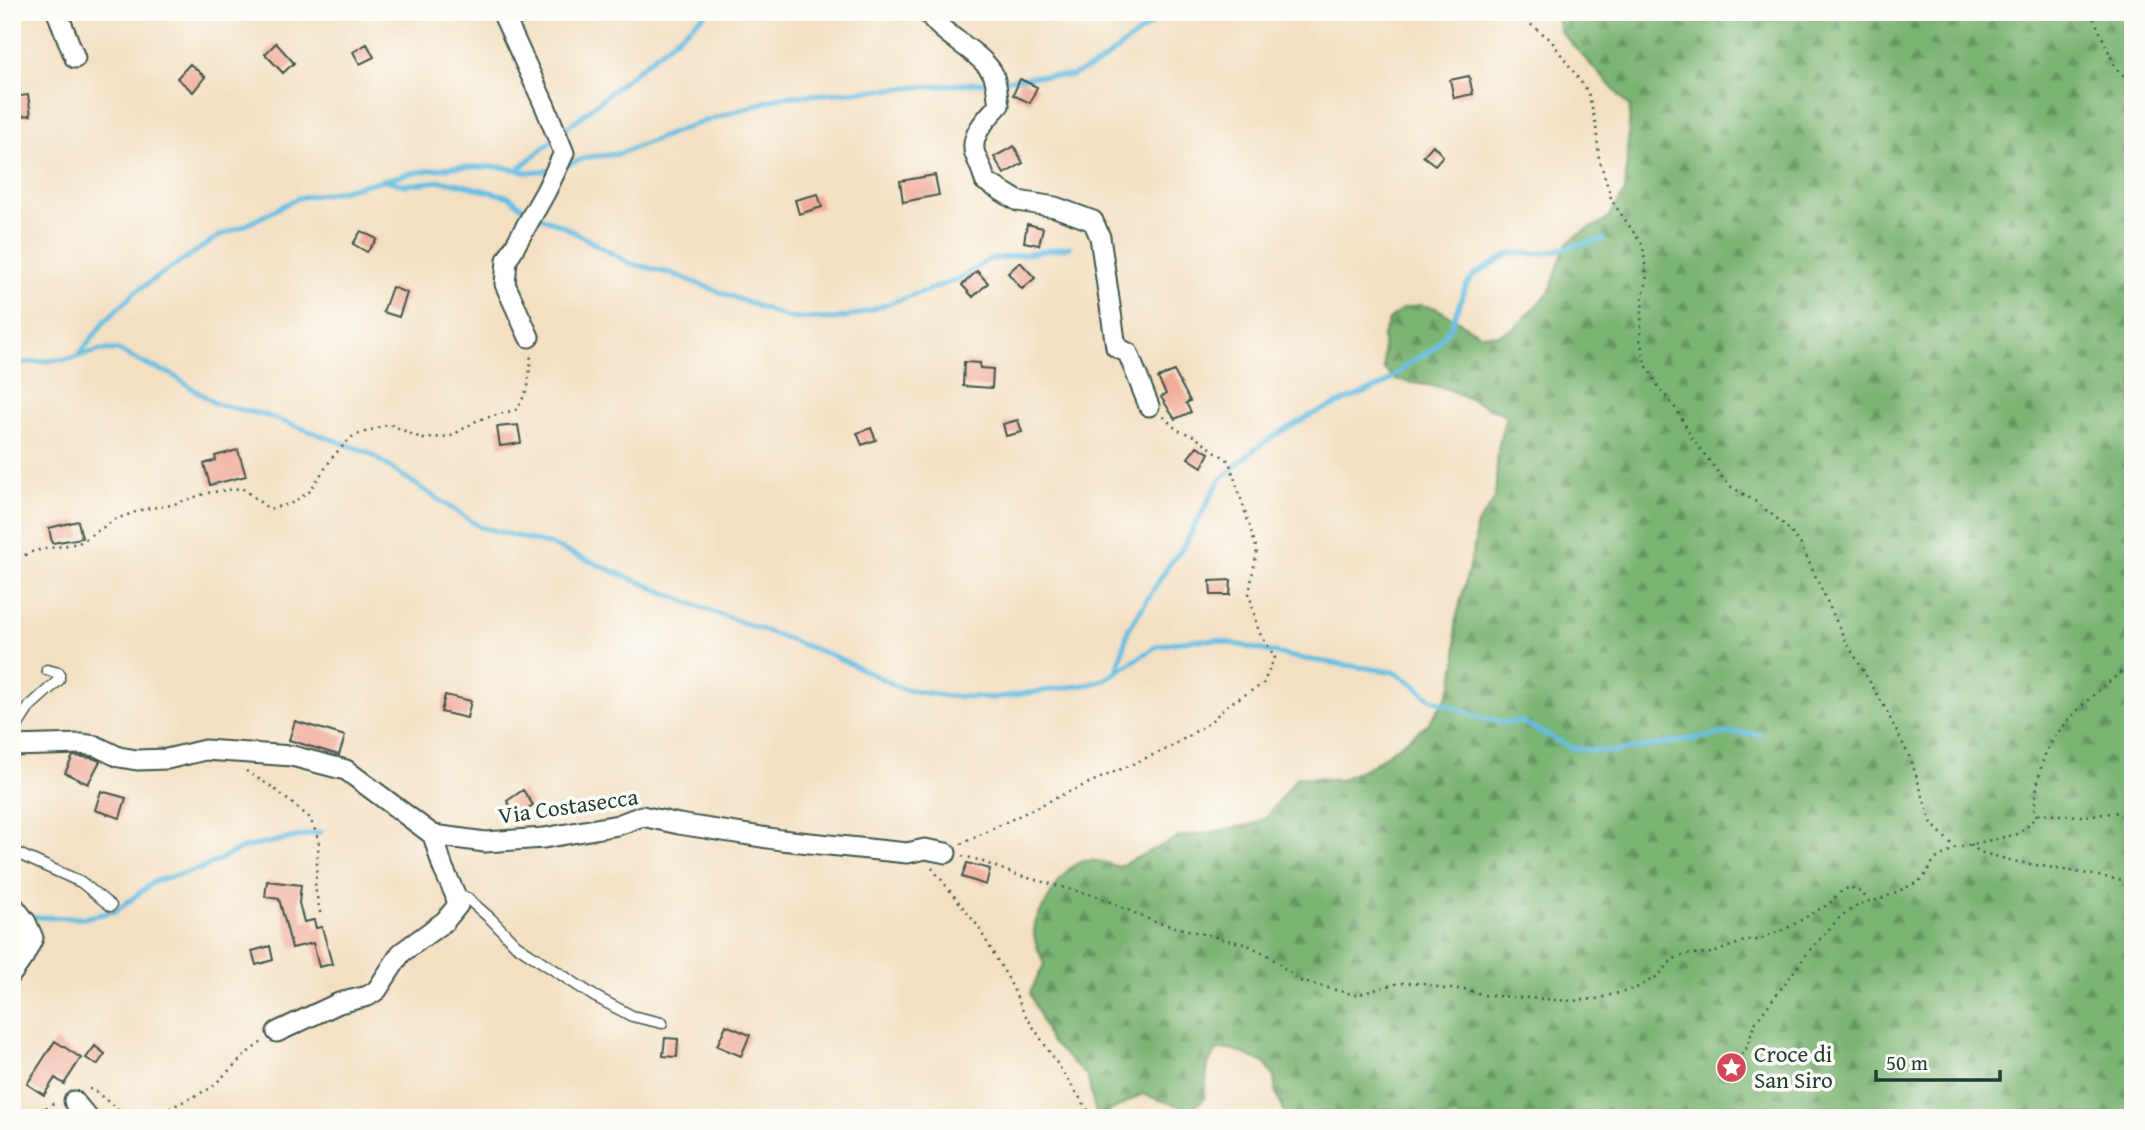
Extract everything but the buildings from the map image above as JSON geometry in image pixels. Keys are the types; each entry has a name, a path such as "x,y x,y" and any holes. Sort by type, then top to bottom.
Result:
{"street":[{"path":"57,12 75,58"},
{"path":"502,12 564,153 507,260 505,284 529,337"},
{"path":"928,12 934,23 962,43 993,74 999,105 977,133 974,152 982,167 985,181 1018,201 1055,207 1093,221 1100,237 1116,346 1128,353 1149,406"},
{"name":"Via Costasecca","path":"12,746 81,744 96,746 119,757 136,760 167,759 205,750 292,756 346,770 433,835 485,842 544,838 618,825 642,816 781,840 907,853 925,849 946,853"},
{"path":"277,1032 339,1003 368,996 377,990 401,953 452,915 458,905 433,835"},
{"path":"12,904 26,922 33,938 12,973"},
{"path":"74,1095 88,1118"}],"lane":[{"path":"12,734 30,706 59,680 59,674 47,670"},
{"path":"12,851 81,882 111,906"},
{"path":"455,894 467,898 516,945 594,996 632,1016 662,1023"}],"path":[{"path":"1514,12 1550,39 1588,92 1596,125 1599,158 1612,201 1643,246 1647,281 1643,295 1640,338 1645,363 1659,388 1677,410 1692,438 1720,475 1730,486 1756,502 1785,526 1801,545 1844,638 1884,706 1911,760 1932,824 1955,848"},
{"path":"2091,12 2116,68 2133,85"},
{"path":"12,561 34,551 79,543 116,519 144,509 171,505 206,494 242,488 270,509 290,505 309,492 334,455 353,436 388,424 423,439 450,436 478,420 518,409 528,387 531,362 529,337"},
{"path":"946,853 1064,794 1168,748 1209,723 1228,704 1263,684 1275,657 1259,632 1249,593 1257,550 1230,461 1192,435 1177,430 1149,406"},
{"path":"2037,814 2034,811 2044,756 2060,731 2084,704 2102,686 2133,663"},
{"path":"242,769 272,787 310,818 319,840 315,887 321,916"},
{"path":"2037,814 2082,816 2133,811"},
{"path":"1732,1065 1746,1049 1755,1023 1810,950 1841,916 1864,902 1879,900 1918,882 1934,860 1955,848 2018,834 2037,814"},
{"path":"1971,844 1979,852 2012,861 2133,882"},
{"path":"925,849 925,860 977,925 1009,980 1024,1013 1093,1118"},
{"path":"946,853 975,859 1017,875 1097,896 1155,922 1248,944 1269,956 1300,981 1356,995 1399,983 1423,983 1484,995 1572,1001 1596,999 1636,988 1658,975 1673,960 1687,954 1713,953 1787,928 1829,904 1850,887 1862,893 1869,901"},
{"path":"12,1117 29,1115 74,1095 94,1090 123,1114 154,1116 211,1088 247,1053 277,1032"}],"green space":[{"path":"1557,12 2133,12 2133,1118 1287,1118 1276,1093 1274,1077 1265,1063 1235,1050 1217,1050 1208,1064 1204,1099 1190,1110 1142,1094 1097,1118 1087,1076 1050,1041 1030,993 1044,964 1035,941 1034,929 1039,914 1066,872 1082,862 1092,860 1118,867 1179,837 1251,825 1266,818 1297,777 1340,780 1372,765 1427,725 1446,698 1453,682 1457,657 1455,624 1475,543 1476,526 1495,499 1498,449 1506,415 1445,388 1396,380 1384,369 1383,336 1389,320 1402,309 1419,305 1436,308 1480,334 1498,335 1515,328 1550,291 1565,246 1577,235 1607,220 1625,192 1630,107 1559,30"}],"waterway":[{"path":"562,132 708,12"},
{"path":"999,81 1037,76 1071,76 1098,64 1167,12"},
{"path":"563,166 588,157 618,154 693,125 781,97 990,82"},
{"path":"518,169 554,139"},
{"path":"77,357 106,320 135,292 219,236 298,198 335,192 411,173 452,167 502,167 527,172 551,170"},
{"path":"385,180 404,185 441,181 456,183 510,197 528,212"},
{"path":"538,216 563,226 629,263 673,274 788,318 834,319 859,314 957,280 988,260 1070,247"},
{"path":"1117,672 1128,630 1184,546 1219,481 1256,448 1313,414 1383,385 1411,362 1433,349 1451,326 1466,286 1474,275 1509,254 1545,253 1603,239"},
{"path":"12,364 68,359 101,350 118,350 171,374 216,404 268,416 367,452 480,527 551,545 697,606 834,656 903,689 947,696 994,698 1091,684 1104,680 1157,646 1190,640 1217,640 1298,658 1394,672 1430,698 1481,718 1508,723 1520,721 1572,748 1613,752 1729,733 1760,734"},
{"path":"29,917 83,918 116,911 155,881 203,868 243,848 321,832"}],"place":[{"name":"Croce di San Siro","path":"1731,1067"}]}
